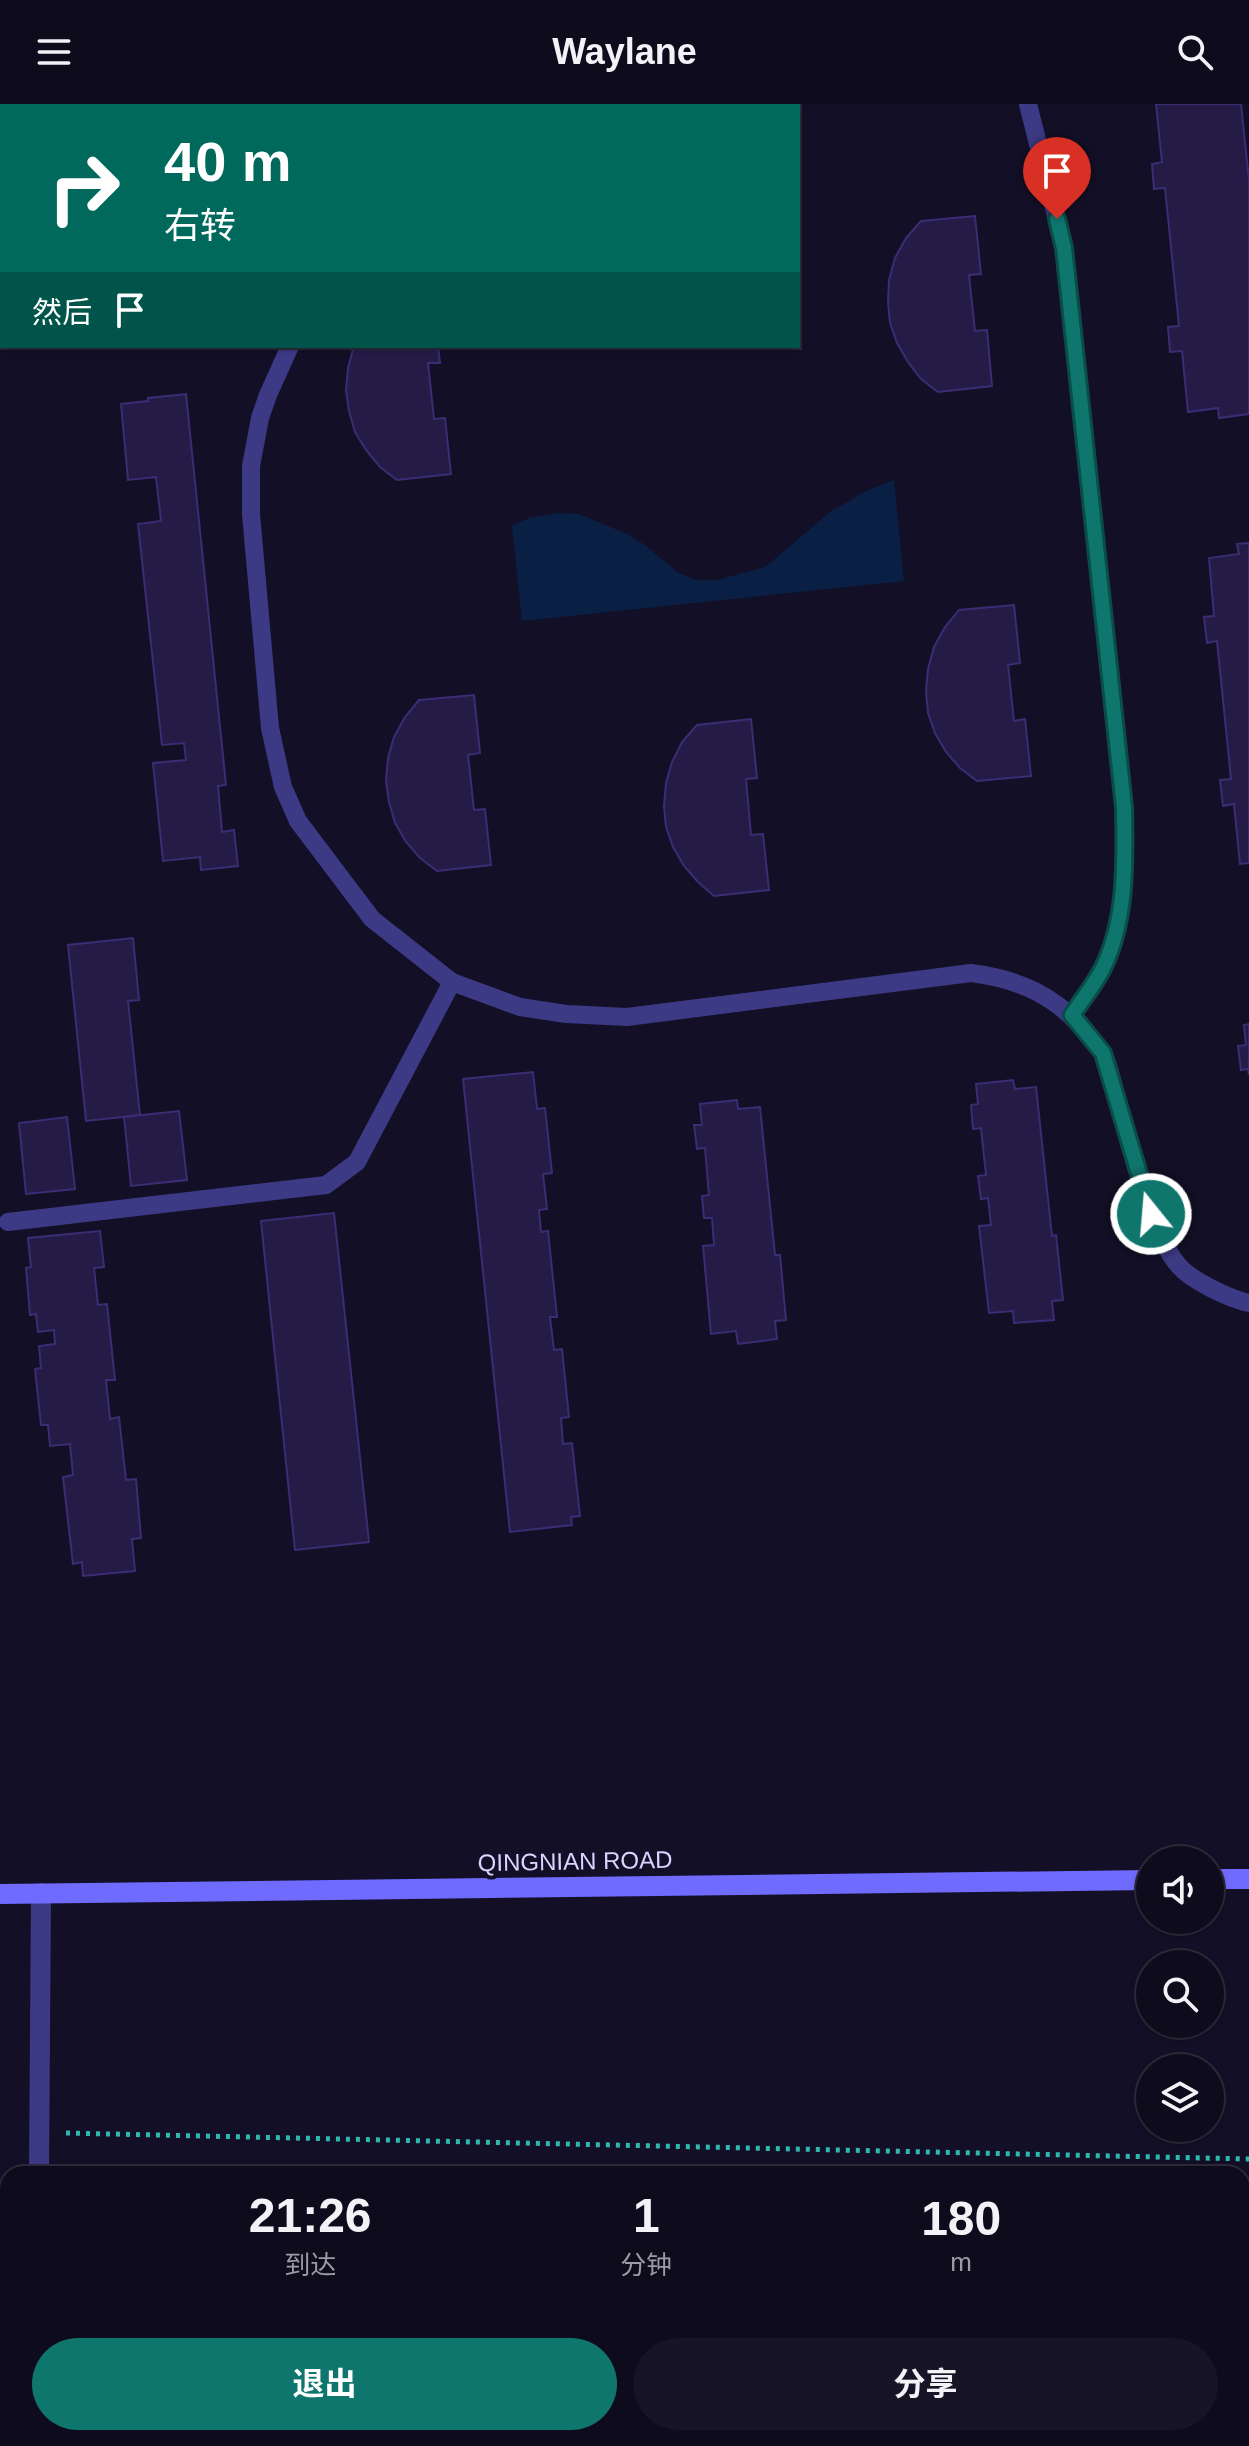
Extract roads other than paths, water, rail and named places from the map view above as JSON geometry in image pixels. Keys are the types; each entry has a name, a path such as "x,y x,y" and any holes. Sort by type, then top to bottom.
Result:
{"street":[{"path":"1224,1879 1249,1879"},
{"name":"QINGNIAN ROAD","path":"0,1894 1136,1880"},
{"path":"39,2166 41,1893"}],"lane":[{"path":"1028,104 1064,248 1124,807 1125,863 1118,919 1103,967 1072,1015"},
{"path":"289,348 260,418 251,466 251,514 274,752 283,787 298,821 372,919 452,982 520,1007 566,1014 627,1017 971,973 996,976 1031,989 1072,1015 1103,1053 1151,1214 1180,1268 1216,1290 1249,1303"},
{"path":"8,1222 326,1185 357,1162 452,982"}],"water":[{"path":"894,480 904,581 522,621 512,526 529,518 559,513 579,514 627,534 677,572 696,580 717,580 765,567 830,512 866,491"}]}
